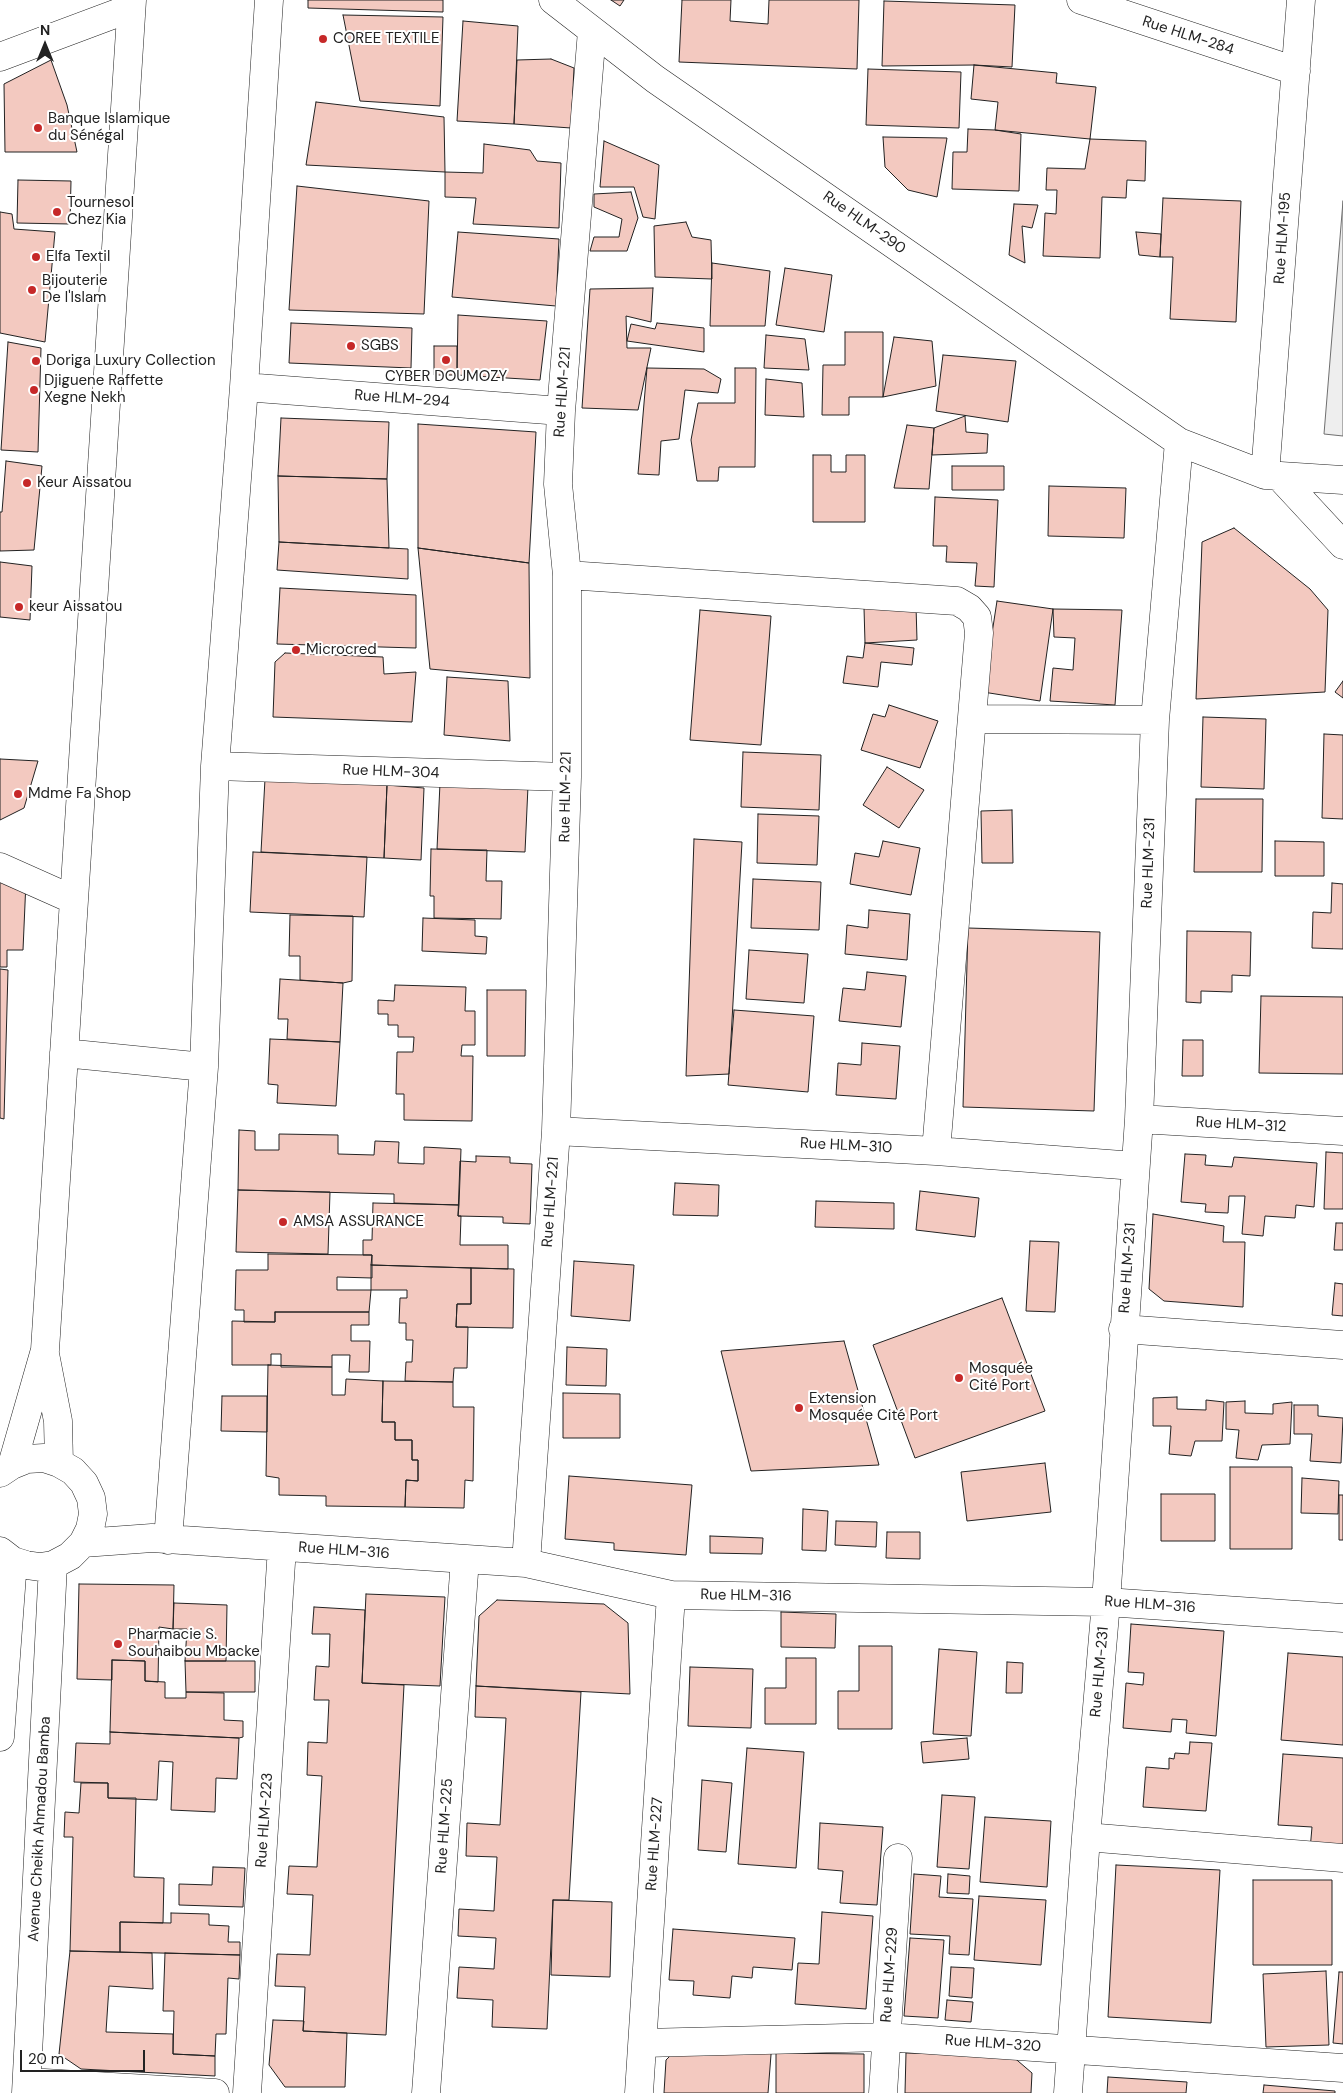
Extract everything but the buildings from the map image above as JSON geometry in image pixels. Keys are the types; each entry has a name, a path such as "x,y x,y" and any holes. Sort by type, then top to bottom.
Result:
{"street":[{"path":"160,1539 204,1067 215,766 244,387 269,0"},
{"name":"Rue HLM-290","path":"552,0 655,79 1179,442 1272,476"},
{"name":"Rue HLM-284","path":"1081,0 1296,71"},
{"name":"Rue HLM-195","path":"1272,476 1301,0"},
{"path":"0,57 131,4 44,1350 6,1469"},
{"name":"Rue HLM-221","path":"526,1563 556,1131 567,777 567,575 558,484 561,411 592,31"},
{"name":"Rue HLM-294","path":"244,387 561,411"},
{"name":"Rue HLM-231","path":"1068,2093 1086,1837 1106,1602 1138,1119 1155,720 1179,442"},
{"path":"1272,476 1343,480"},
{"path":"1272,476 1343,545"},
{"path":"567,575 957,601 969,608 977,617 980,633 936,1151"},
{"path":"973,719 1155,720"},
{"name":"Rue HLM-304","path":"215,766 567,777"},
{"path":"0,867 74,900"},
{"path":"64,1053 204,1067"},
{"name":"Rue HLM-312","path":"1138,1119 1343,1131"},
{"name":"Rue HLM-310","path":"556,1131 936,1151 1135,1166"},
{"path":"1123,1329 1343,1345"},
{"path":"44,1350 58,1420 59,1463"},
{"path":"0,1738 6,1556 26,1565 40,1567 53,1565 70,1556 83,1543 90,1530 93,1514 91,1498 84,1483 73,1471 59,1463 44,1458 27,1459 6,1469"},
{"name":"Rue HLM-316","path":"93,1514 160,1539"},
{"name":"Rue HLM-316","path":"83,1543 160,1539 526,1563 671,1595 1106,1602 1343,1618"},
{"name":"Rue HLM-223","path":"247,2093 282,1547"},
{"name":"Rue HLM-225","path":"426,2093 465,1559"},
{"name":"Avenue Cheikh Ahmadou Bamba","path":"27,2087 53,1565"},
{"name":"Rue HLM-227","path":"639,2093 671,1595"},
{"path":"1086,1837 1343,1858"},
{"name":"Rue HLM-229","path":"882,2093 898,1858"},
{"name":"Rue HLM-320","path":"642,2043 886,2037 1343,2068"},
{"path":"27,2087 215,2093"}],"shaded area":[{"path":"1343,201 1343,436 1324,434"}],"place":[{"name":"COREE TEXTILE","path":"323,39"},
{"name":"Banque Islamique du Sénégal","path":"38,128"},
{"name":"Tournesol Chez Kia","path":"57,212"},
{"name":"Elfa Textil","path":"36,257"},
{"name":"Bijouterie De l'Islam","path":"32,290"},
{"name":"SGBS","path":"351,346"},
{"name":"CYBER DOUMOZY","path":"446,360"},
{"name":"Doriga Luxury Collection","path":"36,361"},
{"name":"Djiguene Raffette Xegne Nekh","path":"34,390"},
{"name":"Keur Aissatou","path":"27,483"},
{"name":"keur Aissatou","path":"19,607"},
{"name":"Microcred","path":"296,650"},
{"name":"Mdme Fa Shop","path":"18,794"},
{"name":"AMSA ASSURANCE","path":"283,1222"},
{"name":"Mosquée Cité Port","path":"959,1378"},
{"name":"Extension Mosquée Cité Port","path":"799,1408"},
{"name":"Pharmacie S. Souhaibou Mbacke","path":"118,1644"}]}
